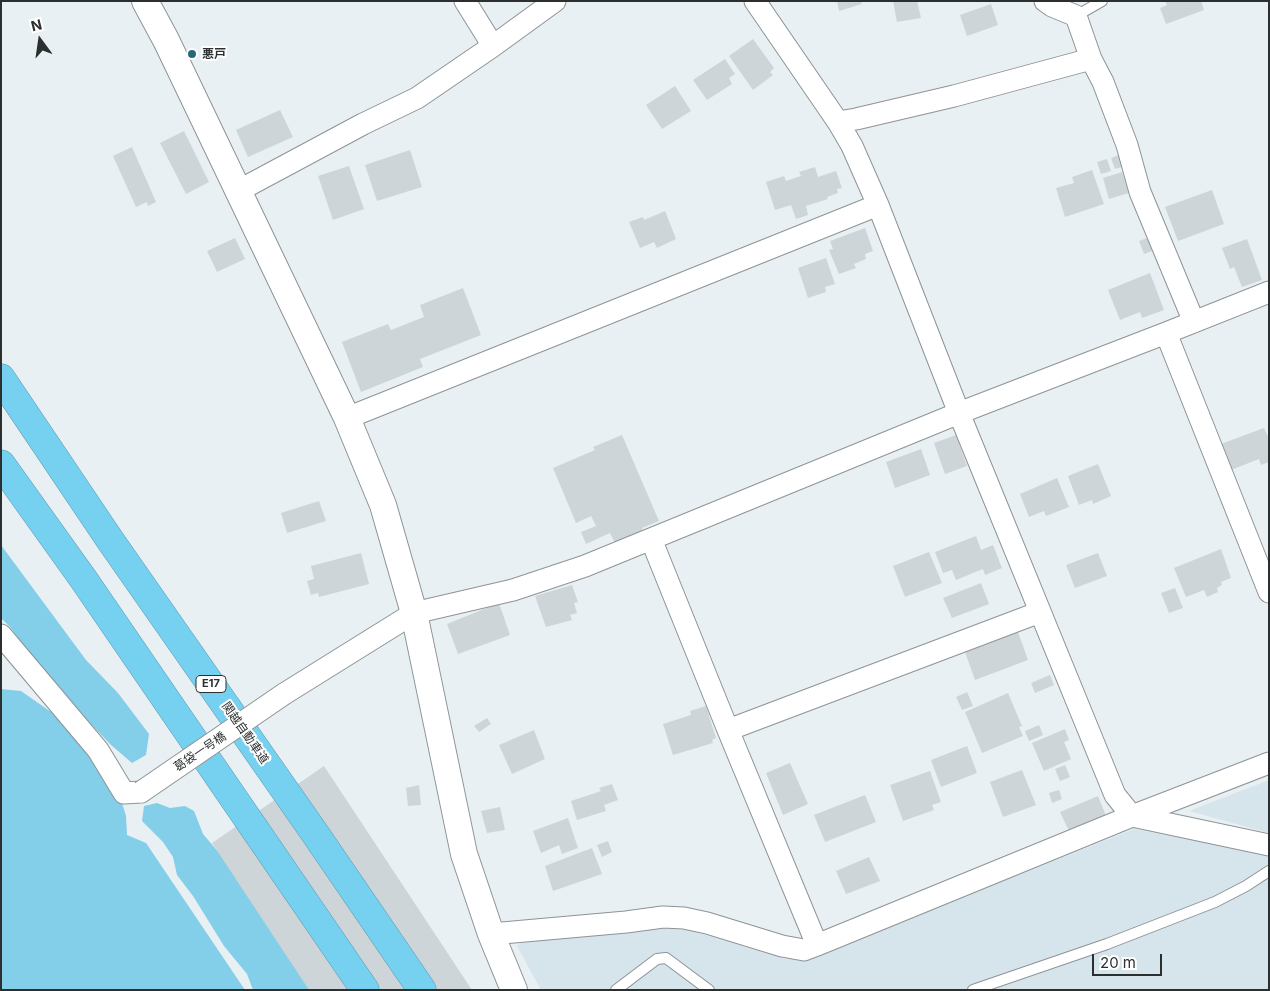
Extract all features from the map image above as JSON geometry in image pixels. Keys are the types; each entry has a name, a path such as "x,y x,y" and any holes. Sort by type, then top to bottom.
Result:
{"highway":[{"name":"関越自動車道","path":"1,378 110,540 422,990"},
{"path":"1,464 95,596 365,990"}],"street":[{"path":"145,1 166,40 347,418 383,505 414,614 464,854 491,934 514,990"},
{"path":"465,1 493,46"},
{"path":"238,191 417,98 555,1"},
{"path":"755,1 838,122 852,146 878,205 959,413 1115,795 1132,816 1269,845"},
{"path":"1045,1 1076,16 1091,59 1127,145 1140,192 1194,322"},
{"path":"838,122 954,96 1091,59"},
{"path":"347,418 878,205"},
{"name":"葛袋一号橋","path":"1,635 98,750 124,793 141,792 284,694 414,614 513,590 585,566 959,413 1269,292"},
{"path":"1166,333 1269,592"},
{"path":"651,539 816,945"},
{"path":"728,730 1040,612"},
{"path":"491,934 662,917 684,918 782,946 804,950 1269,762"}],"lane":[{"path":"1076,16 1102,1"},
{"path":"973,990 1107,944 1215,902 1246,886 1269,871"},
{"path":"616,990 656,959 666,958 708,990"}],"shaded area":[{"path":"1,545 86,660 118,693 149,734 146,755 132,763 111,745 51,683 10,627 1,618"},
{"path":"1,689 21,691 54,714 71,732 107,785 122,803 126,816 127,835 146,843 245,990 1,990"},
{"path":"1269,780 1269,833 1189,811"},
{"path":"157,803 170,808 185,806 194,811 203,834 226,861 314,990 253,990 247,974 224,946 193,896 177,875 173,857 163,842 142,821 144,806"},
{"path":"1134,829 1251,851 1269,857 1269,990 541,990 517,946 522,940 657,928 688,930 786,959 811,957"}],"building":[{"path":"837,1 861,1 862,4 839,11"},
{"path":"893,1 917,1 921,18 897,22"},
{"path":"1165,1 1201,1 1204,10 1166,24 1160,8 1167,5"},
{"path":"991,4 998,25 967,36 960,15"},
{"path":"753,39 774,68 770,72 773,75 753,90 729,56"},
{"path":"725,59 735,74 729,78 732,84 707,100 693,80"},
{"path":"675,86 691,111 662,129 646,105"},
{"path":"280,110 293,137 248,157 236,130"},
{"path":"184,131 209,182 186,194 160,143"},
{"path":"132,147 156,202 148,206 147,202 136,207 113,156"},
{"path":"410,150 422,187 377,201 365,165"},
{"path":"1121,154 1125,166 1115,169 1111,158"},
{"path":"1107,159 1111,171 1101,174 1097,162"},
{"path":"349,166 364,209 333,220 318,176"},
{"path":"815,167 818,177 836,171 842,188 837,189 838,193 827,197 828,199 806,206 808,215 796,219 791,205 775,210 766,182 784,176 786,181 801,176 799,172"},
{"path":"1092,170 1104,204 1065,217 1056,188 1074,183 1072,177"},
{"path":"1122,172 1129,193 1109,199 1103,178"},
{"path":"1212,190 1224,224 1178,241 1165,207"},
{"path":"665,211 676,239 657,248 654,242 640,248 629,222 643,217 644,220"},
{"path":"865,228 873,251 865,254 866,259 854,264 856,268 839,274 829,250 833,249 830,241"},
{"path":"1150,237 1155,250 1144,254 1139,241"},
{"path":"235,238 245,259 217,272 207,251"},
{"path":"1247,239 1262,280 1242,287 1234,267 1230,269 1222,248"},
{"path":"826,258 835,284 825,287 826,292 808,298 798,268"},
{"path":"1150,273 1164,310 1142,318 1140,312 1120,320 1108,290"},
{"path":"463,288 481,335 420,359 423,367 361,392 342,342 388,324 391,330 424,317 420,305"},
{"path":"1264,428 1269,439 1269,462 1261,465 1259,459 1231,470 1221,444"},
{"path":"622,435 659,521 642,528 644,533 616,545 610,533 586,544 581,532 596,526 591,516 576,523 553,468 595,450 593,447"},
{"path":"956,435 967,466 945,474 934,443"},
{"path":"921,449 930,475 895,488 886,462"},
{"path":"1098,464 1111,496 1093,504 1092,500 1079,505 1068,476"},
{"path":"1057,478 1069,507 1046,516 1044,511 1029,517 1020,494"},
{"path":"319,501 326,521 287,533 281,513"},
{"path":"976,536 981,550 993,545 1002,568 985,575 983,569 956,580 952,570 943,573 935,552"},
{"path":"1221,549 1231,578 1221,582 1222,585 1217,588 1218,592 1207,597 1204,590 1186,597 1174,568"},
{"path":"929,552 942,583 905,597 893,566"},
{"path":"361,553 369,584 319,597 318,593 311,595 307,581 314,579 311,566"},
{"path":"1098,553 1107,576 1075,588 1066,565"},
{"path":"981,583 989,604 952,618 943,598"},
{"path":"572,585 578,602 574,603 577,613 570,615 572,620 546,627 535,596"},
{"path":"1175,588 1183,608 1169,613 1161,593"},
{"path":"499,603 510,635 458,654 447,624"},
{"path":"1018,632 1028,660 975,680 965,652"},
{"path":"1050,675 1054,685 1035,693 1031,683"},
{"path":"967,692 973,706 962,710 956,697"},
{"path":"1008,693 1022,726 1019,727 1023,736 982,753 965,712"},
{"path":"706,706 716,738 712,740 713,743 673,755 663,724 691,715 690,711"},
{"path":"487,718 491,724 479,732 474,726"},
{"path":"1039,725 1043,735 1029,741 1025,731"},
{"path":"1065,729 1069,740 1064,742 1071,759 1044,771 1032,743"},
{"path":"534,730 545,759 512,774 499,745"},
{"path":"967,746 977,773 941,787 931,760"},
{"path":"790,763 808,804 783,815 766,773"},
{"path":"1065,765 1070,777 1060,781 1055,769"},
{"path":"324,766 472,990 309,990 212,843"},
{"path":"1022,770 1036,805 1003,817 990,782"},
{"path":"930,771 941,802 932,805 934,810 903,821 890,785"},
{"path":"612,784 618,800 604,805 606,811 577,820 571,801 601,791 599,788"},
{"path":"419,785 421,805 408,806 406,788"},
{"path":"1059,790 1062,799 1052,803 1049,793"},
{"path":"865,795 876,822 825,842 814,815"},
{"path":"1098,796 1106,816 1069,831 1060,812"},
{"path":"500,807 505,830 487,833 481,811"},
{"path":"568,818 578,848 562,854 559,845 541,853 533,831"},
{"path":"608,841 612,852 602,857 597,845"},
{"path":"592,848 602,874 553,891 545,866"},
{"path":"869,857 880,881 846,894 836,871"}],"place":[{"name":"悪戸","path":"192,54"}]}
